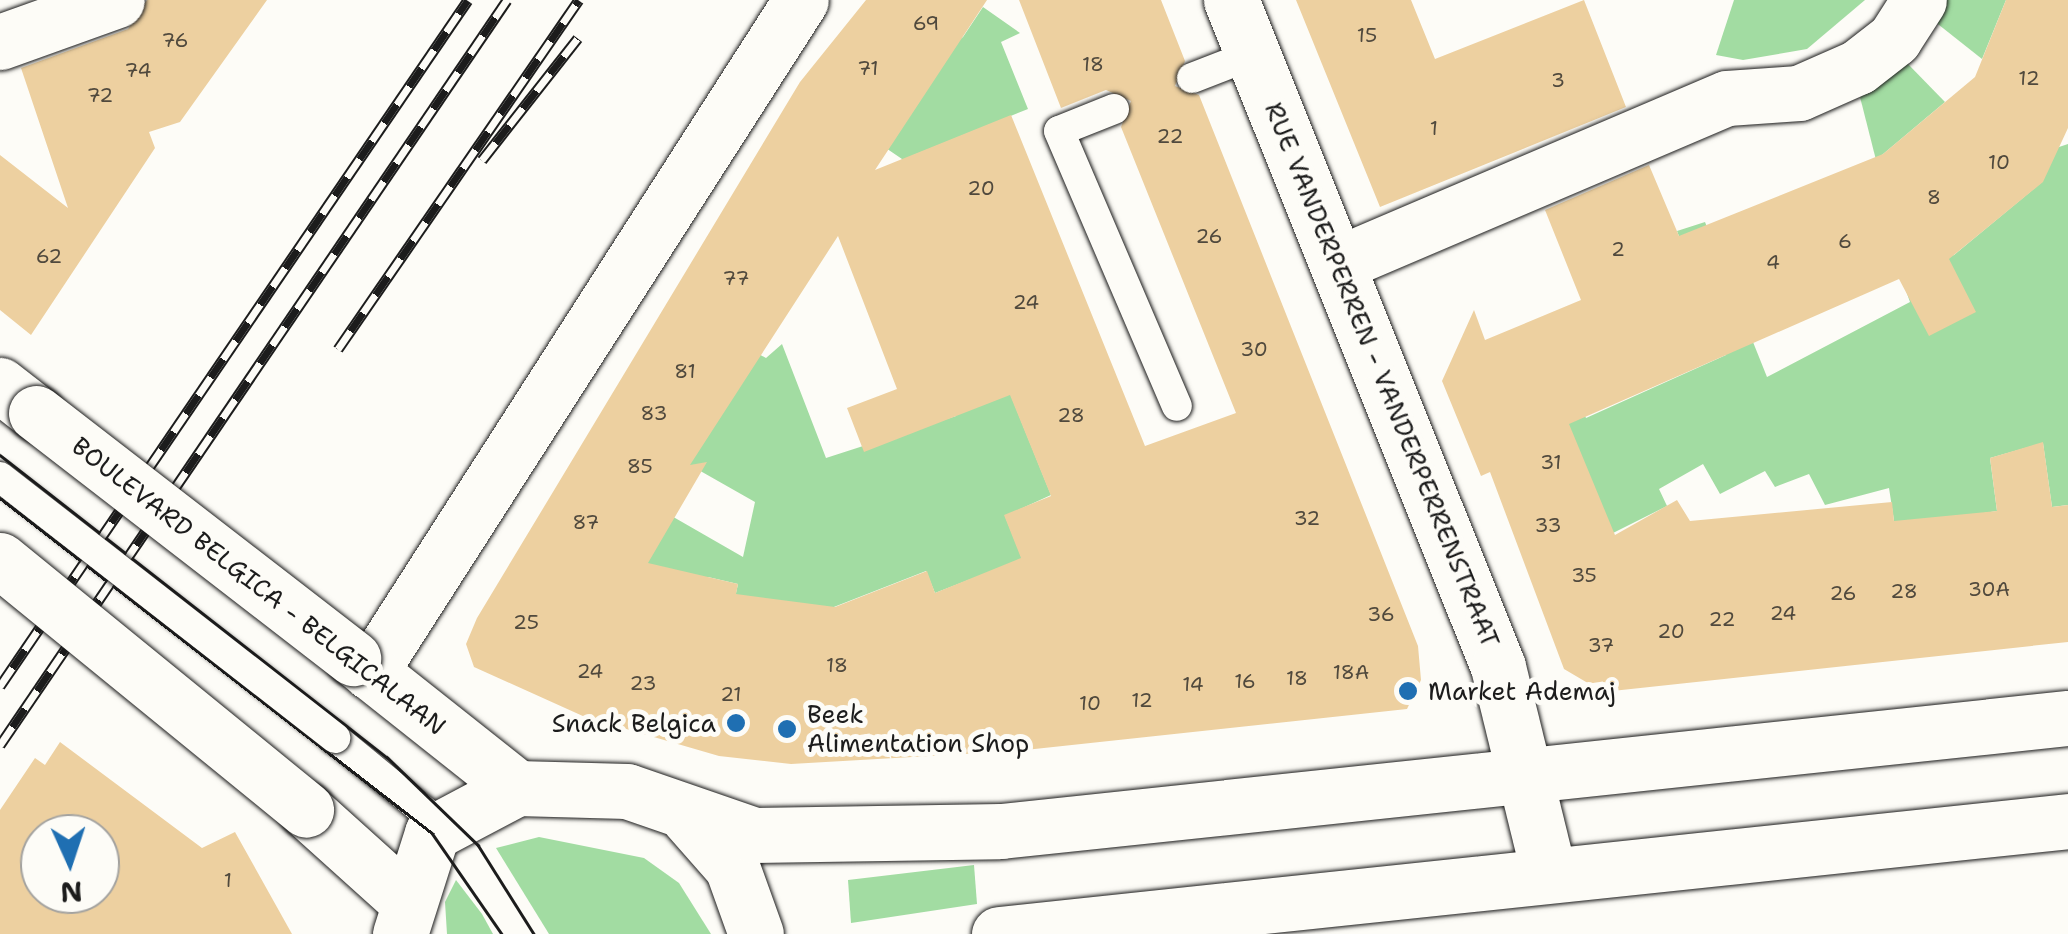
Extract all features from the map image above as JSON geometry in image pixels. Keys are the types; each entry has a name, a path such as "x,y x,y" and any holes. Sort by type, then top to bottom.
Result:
{"street":[{"path":"0,42 117,0"},
{"path":"361,665 801,0"},
{"name":"RUE VANDERPERREN - VANDERPERRENSTRAAT","path":"1231,0 1342,262 1498,667 1519,772 1548,871"},
{"path":"1342,262 1727,98 1799,94 1843,74 1894,39 1919,0"},
{"name":"BOULEVARD BELGICA - BELGICALAAN","path":"18,399 516,788"},
{"path":"0,560 306,810 402,916 441,825 516,788 627,791 688,817 754,835 1000,831 1519,772 2068,718"},
{"path":"688,817 732,867 756,934"},
{"path":"1000,934 1548,871 2068,821"}],"lane":[{"path":"1192,78 1254,54"},
{"path":"1114,109 1059,131 1176,406"},
{"path":"0,477 441,825"}],"green space":[{"path":"1734,0 1865,0 1807,49 1743,60 1716,55"},
{"path":"1942,0 2006,0 1982,59 1934,21"},
{"path":"983,7 1020,33 1001,42 1028,109 914,155 1051,495 1005,516 1033,586 971,579 935,593 926,571 821,612 730,620 738,584 708,577 697,628 600,542 649,503 743,557 755,502 681,460 732,339 766,358 782,344 826,458 956,416 874,208 902,159 849,123 963,37"},
{"path":"1906,62 1945,102 1876,160 1860,97"},
{"path":"2068,144 2068,505 2052,507 2043,443 1990,458 1997,511 1895,527 1889,488 1825,505 1809,474 1775,487 1765,471 1720,494 1703,464 1659,489 1667,506 1593,543 1565,415 1582,408 1586,418 1726,355 1677,231 1705,222 1767,377 1910,302 1899,271 1954,255 2042,182 2056,148"},
{"path":"539,837 644,858 679,883 711,934 549,934 496,848"},
{"path":"974,865 977,904 851,923 848,880"},
{"path":"456,880 493,934 447,934 445,902"}],"building":[{"path":"147,0 267,0 180,122 149,132 155,148 31,335 0,310 0,155 68,208 21,68 128,29"},
{"path":"866,0 987,0 875,170 1011,115 1145,446 1236,413 1121,127 1131,101 1106,90 1061,108 1019,0 1161,0 1185,61 1175,86 1199,95 1418,646 1421,680 1407,709 1016,751 791,764 719,756 585,717 474,667 466,644 477,618 800,82","holes":["838,236 897,389 847,408 864,452 1010,395 1051,496 1004,515 1021,558 935,593 927,571 835,607 736,594 738,584 648,563 707,462 690,465"]},
{"path":"1296,0 1411,0 1435,59 1584,0 1626,107 1380,207"},
{"path":"2006,0 2068,0 2068,128 2043,182 1949,259 1976,312 1929,336 1899,279 1569,424 1615,535 1677,500 1690,521 1892,502 1894,521 1997,511 1990,458 2043,442 2052,507 2068,505 2068,642 1603,692 1564,669 1490,472 1481,476 1442,381 1474,310 1485,340 1581,300 1545,210 1649,165 1679,236 1883,154 1975,77"},
{"path":"60,742 202,848 235,832 292,934 0,934 0,810 35,758 45,765"}],"tram line":[{"path":"0,455 387,757 478,845 534,934"},
{"path":"0,498 432,833 502,934"}],"railway":[{"path":"0,686 468,0"},
{"path":"0,745 507,0"},
{"path":"338,349 579,0"},
{"path":"482,160 578,38"}],"place":[{"name":"Market Ademaj","path":"1408,691"},
{"name":"Snack Belgica","path":"736,723"},
{"name":"Beek Alimentation Shop","path":"787,729"}]}
